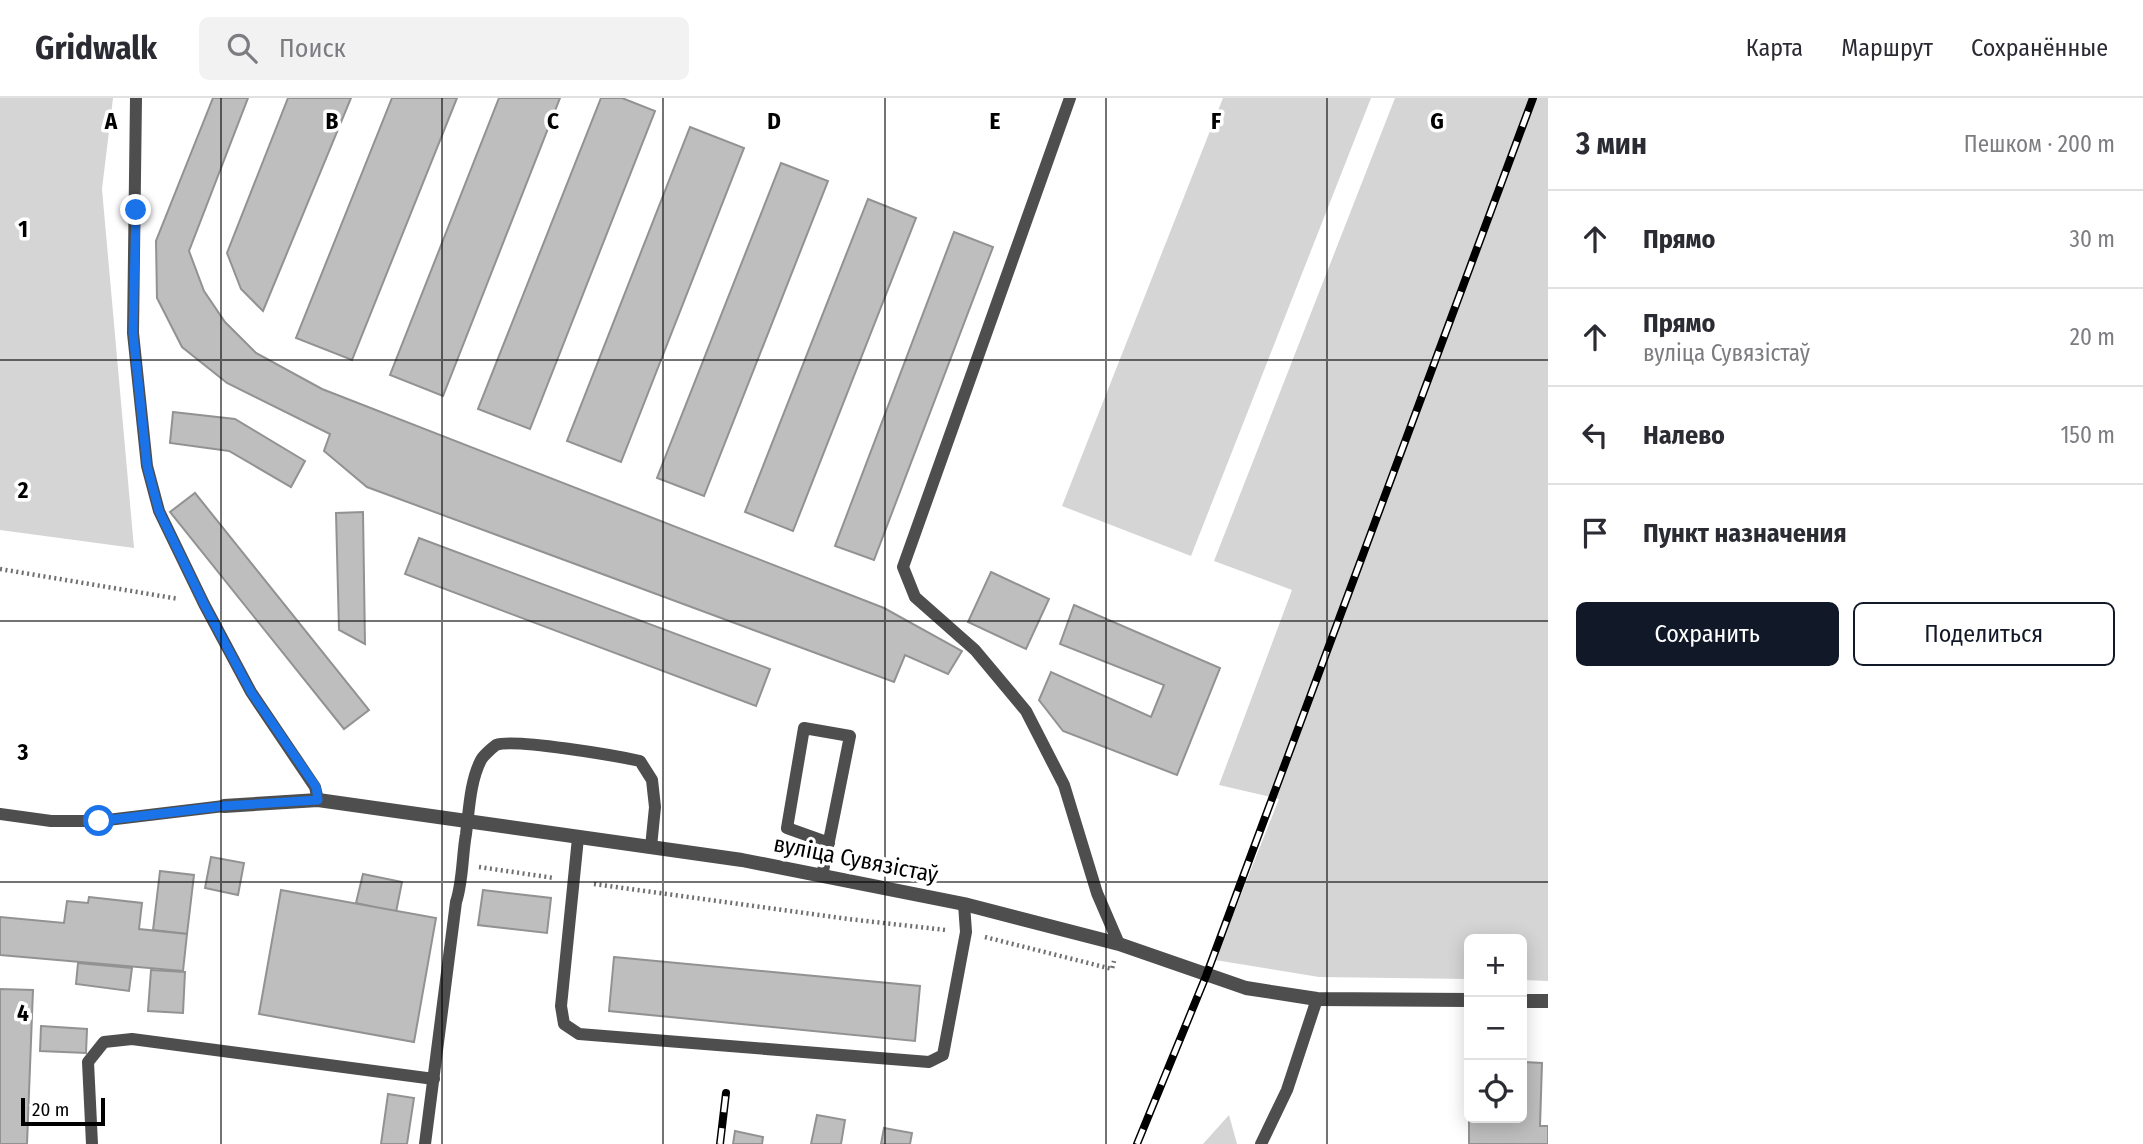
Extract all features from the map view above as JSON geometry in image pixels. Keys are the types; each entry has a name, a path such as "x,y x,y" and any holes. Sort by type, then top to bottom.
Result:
{"street":[{"name":"вуліца Сувязістаў","path":"224,806 318,800 742,860 964,904 1119,944 1246,988 1317,999 1464,1000"},
{"path":"1527,1001 1548,1001"}],"lane":[{"path":"136,98 133,333 147,466 159,511 204,604 251,692 316,787 318,800"},
{"path":"1070,98 903,567 915,597 975,650 1026,711 1064,785 1097,893 1119,944"},
{"path":"822,876 829,843 850,736 804,728 787,828 829,843"},
{"path":"425,1144 461,865 474,780 482,759 497,745 524,744 640,761 652,780 655,807 651,847"},
{"path":"0,814 51,821 99,821 224,806"},
{"path":"578,838 561,1006 564,1024 579,1034 929,1062 943,1055 966,932 964,904"},
{"path":"1262,1144 1287,1090 1317,999"},
{"path":"92,1144 88,1062 104,1042 132,1039 434,1079"}],"path":[{"path":"0,569 204,604"},
{"path":"461,865 835,918 966,932 1112,969 1119,944"}],"shaded area":[{"path":"0,98 113,98 102,189 134,548 0,530"},
{"path":"1223,98 1371,98 1191,556 1062,506"},
{"path":"1395,98 1548,98 1548,981 1527,980 1527,934 1464,934 1464,979 1319,977 1215,960 1279,799 1219,785 1292,590 1214,561"},
{"path":"1229,1115 1237,1144 1203,1144"}],"building":[{"path":"213,98 248,98 189,251 204,291 225,322 256,353 322,389 884,608 962,651 948,674 905,655 894,682 367,487 324,451 330,434 227,383 182,347 157,298 156,241"},
{"path":"288,98 351,98 263,311 241,289 227,253"},
{"path":"392,98 457,98 352,360 296,338"},
{"path":"499,98 560,98 443,396 390,375"},
{"path":"601,98 622,98 655,111 530,429 478,409"},
{"path":"690,127 744,148 621,462 567,441"},
{"path":"781,163 828,181 704,496 657,478"},
{"path":"868,199 916,218 793,531 745,512"},
{"path":"954,232 993,247 874,560 835,546"},
{"path":"173,412 235,419 305,461 291,487 229,451 170,443"},
{"path":"195,493 369,710 344,729 170,512"},
{"path":"363,512 365,644 339,630 336,513"},
{"path":"419,538 770,669 756,706 405,574"},
{"path":"991,572 1049,599 1026,649 968,622"},
{"path":"1074,605 1220,668 1177,775 1063,731 1039,700 1051,672 1151,717 1164,685 1060,644"},
{"path":"211,857 244,863 238,895 205,888"},
{"path":"160,871 194,875 187,934 153,930"},
{"path":"363,874 402,882 396,912 356,903"},
{"path":"281,890 436,918 414,1042 259,1014"},
{"path":"483,890 551,898 547,933 478,925"},
{"path":"89,897 142,903 139,929 187,934 183,971 0,955 0,917 64,923 67,901 88,903"},
{"path":"614,957 920,986 915,1041 609,1011"},
{"path":"78,963 132,968 129,991 76,984"},
{"path":"151,970 185,972 183,1013 148,1011"},
{"path":"0,989 33,990 27,1144 0,1144"},
{"path":"41,1026 87,1029 86,1053 40,1051"},
{"path":"1527,1062 1542,1063 1540,1126 1548,1126 1548,1144 1469,1144 1469,1123 1527,1123"},
{"path":"388,1094 414,1098 407,1144 381,1144"},
{"path":"817,1115 845,1120 841,1144 811,1144"},
{"path":"884,1128 912,1133 910,1144 881,1144"},
{"path":"735,1131 763,1137 762,1144 733,1144"}],"railway":[{"path":"1137,1144 1206,976 1533,98"},
{"path":"720,1144 726,1093"}],"route":[{"path":"99,821 224,806 318,800 316,787 251,692 159,511 147,466 133,333 136,210"}]}
